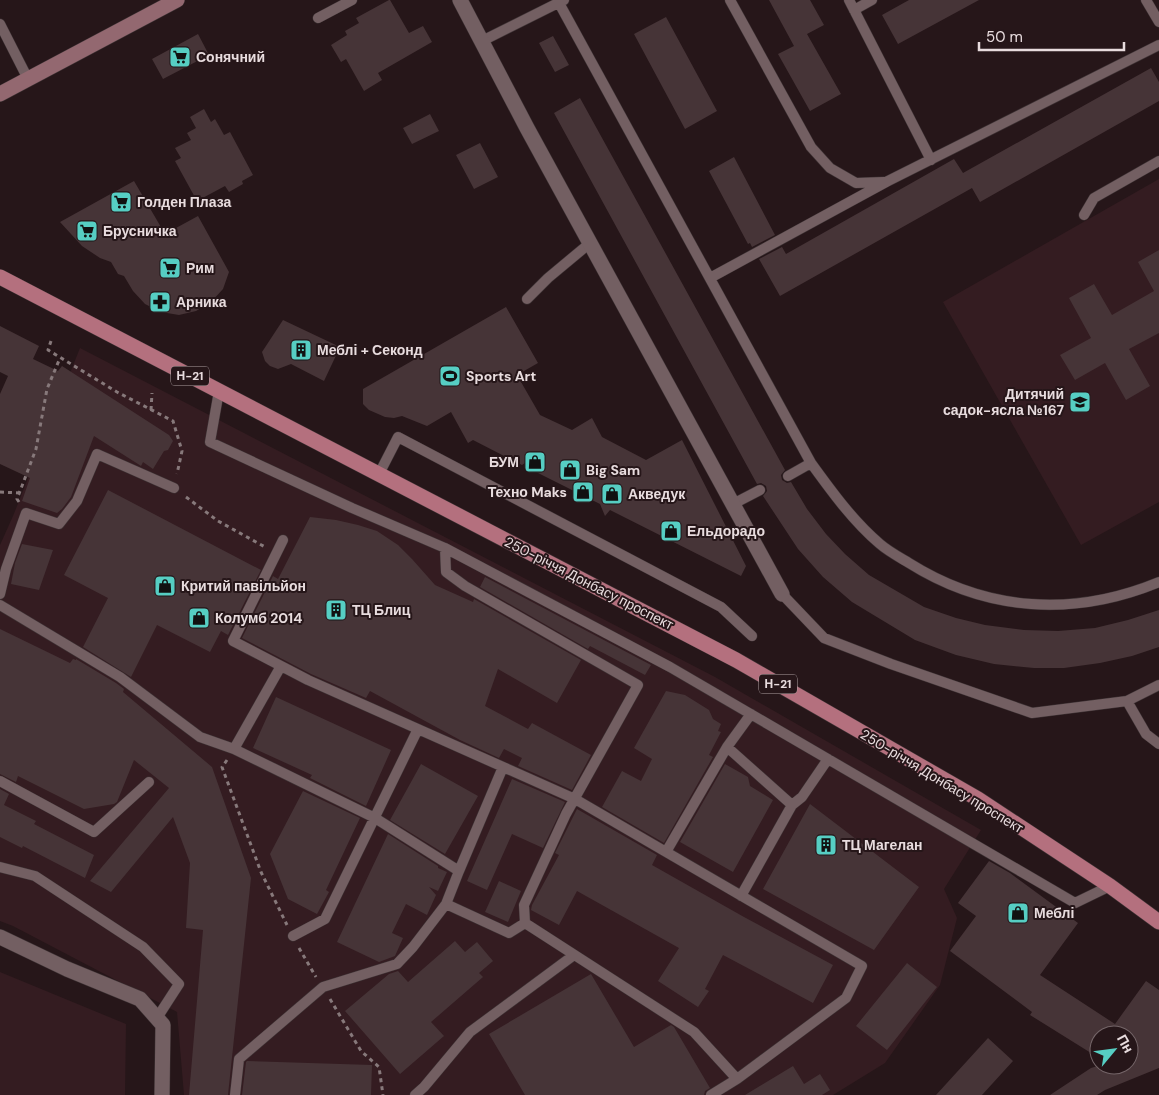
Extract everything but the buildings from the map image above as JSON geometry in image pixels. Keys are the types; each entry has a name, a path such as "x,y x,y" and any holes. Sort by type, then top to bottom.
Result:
{"main road":[{"name":"250-річчя Донбасу проспект","path":"0,276 736,660 978,799 1110,886 1159,922"}],"street":[{"path":"0,94 176,0"},
{"path":"460,0 590,243 782,594"},
{"path":"0,937 67,969 140,999 163,1025 162,1095"}],"lane":[{"path":"318,18 352,0"},
{"path":"730,0 811,147 830,168 856,183 888,181"},
{"path":"849,0 931,160"},
{"path":"854,10 872,0"},
{"path":"1146,0 1159,22"},
{"path":"482,42 562,1 811,463 844,507 881,545 927,574 976,594 1029,605 1082,603 1132,593 1159,582"},
{"path":"0,24 28,79"},
{"path":"710,278 888,181 1159,45"},
{"path":"1084,216 1094,198 1159,161"},
{"path":"527,299 548,278 590,243"},
{"path":"219,391 210,442 352,508 445,548 670,667 1075,903 1110,886"},
{"path":"380,474 398,437 721,607 752,636"},
{"path":"0,594 6,569 26,513 59,524 77,501 97,454 174,488"},
{"path":"788,476 811,463"},
{"path":"733,504 760,490"},
{"path":"283,540 233,641 308,680 575,799 862,966 846,998 737,1079 711,1095"},
{"path":"445,548 446,572 466,586 638,685 575,799 524,905 525,922"},
{"path":"782,594 824,638 891,664 1032,712 1127,701 1159,685"},
{"path":"0,605 120,677 200,737 234,749 375,818 459,871"},
{"path":"234,749 281,666"},
{"path":"1127,701 1146,734 1159,744"},
{"path":"666,852 727,747 751,714"},
{"path":"293,936 325,919 418,729"},
{"path":"727,747 792,805"},
{"path":"741,896 792,805 802,797 828,759"},
{"path":"235,1095 239,1058 323,987 397,964 413,946 446,904 503,767"},
{"path":"0,781 94,832 149,782"},
{"path":"0,867 35,876 143,947 179,984 156,1018"},
{"path":"446,904 509,933 525,922"},
{"path":"525,922 694,1032 737,1079"},
{"path":"415,1095 424,1087 470,1032 574,955"}],"path":[{"path":"51,341 48,350 60,358 117,392 173,421 182,450 174,488 218,521 261,545"},
{"path":"26,513 18,498 36,449 47,389 60,358"},
{"path":"151,410 152,393"},
{"path":"0,492 20,493"}],"shaded area":[{"name":"Дитячий садок-ясла №167","path":"1159,179 1159,502 1081,545 943,302"},
{"path":"80,348 715,677 981,830 944,889 957,918 940,985 885,1063 833,1095 184,1095 177,1012 0,921 0,545"},
{"path":"0,972 126,1024 125,1095 0,1095"}],"place":[{"name":"Сонячний","path":"180,57"},
{"name":"Голден Плаза","path":"121,202"},
{"name":"Брусничка","path":"87,231"},
{"name":"Рим","path":"170,268"},
{"name":"Арника","path":"160,302"},
{"name":"Меблі + Секонд","path":"301,350"},
{"name":"Sports Art","path":"450,376"},
{"name":"Дитячий садок-ясла №167","path":"1080,402"},
{"name":"БУМ","path":"535,462"},
{"name":"Big Sam","path":"570,470"},
{"name":"Техно Maks","path":"583,492"},
{"name":"Акведук","path":"612,494"},
{"name":"Ельдорадо","path":"671,531"},
{"name":"Критий павільйон","path":"165,586"},
{"name":"ТЦ Блиц","path":"336,610"},
{"name":"Колумб 2014","path":"199,618"},
{"name":"ТЦ Магелан","path":"826,845"},
{"name":"Меблі","path":"1018,913"}]}
